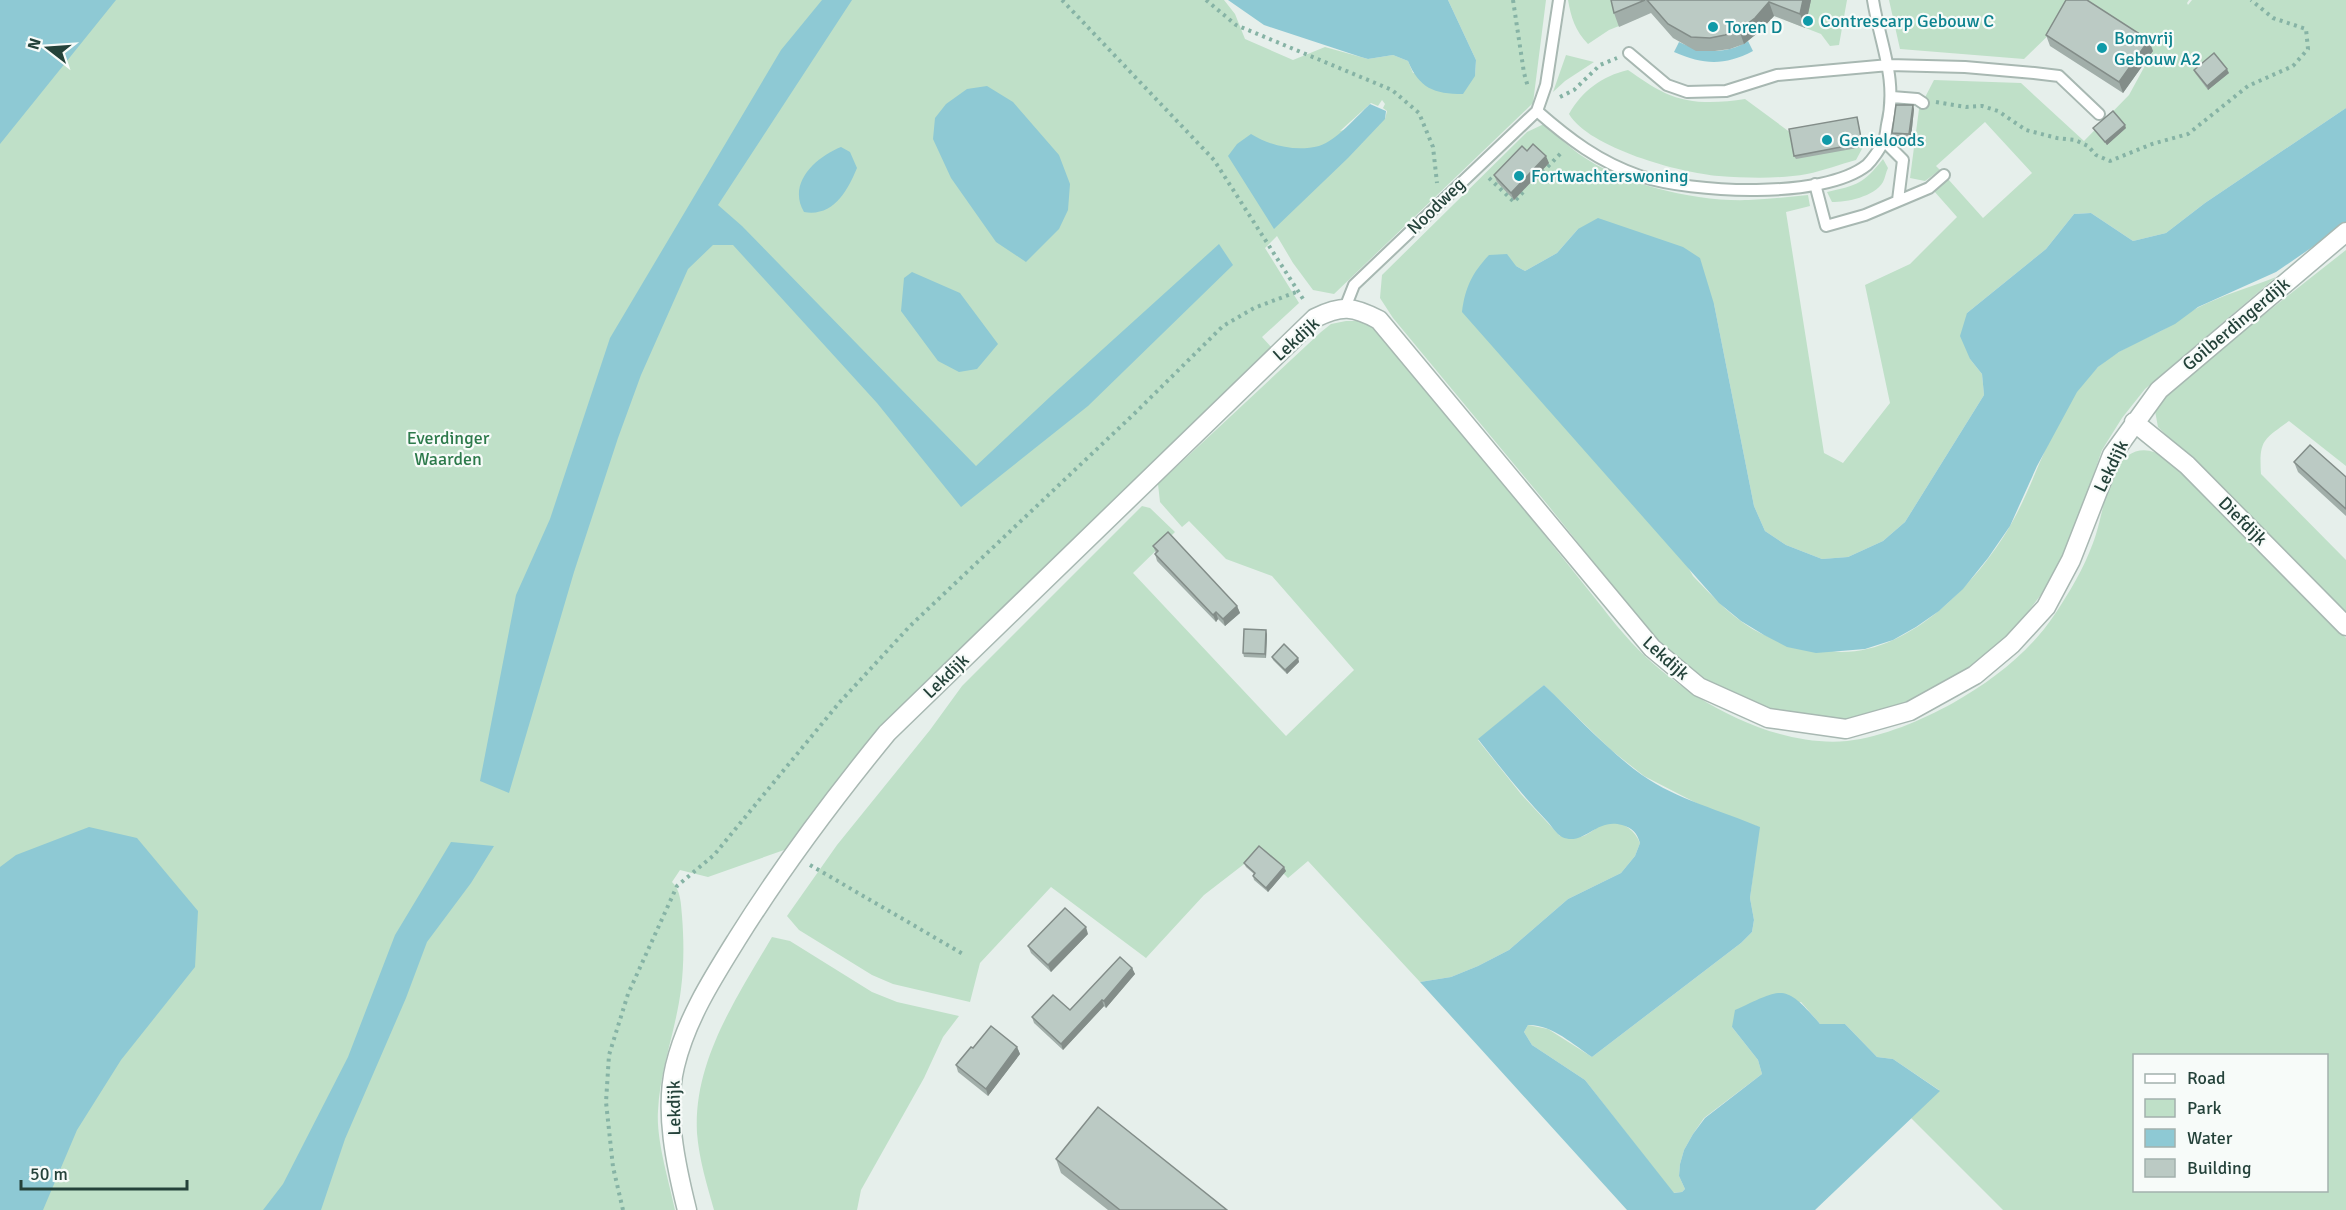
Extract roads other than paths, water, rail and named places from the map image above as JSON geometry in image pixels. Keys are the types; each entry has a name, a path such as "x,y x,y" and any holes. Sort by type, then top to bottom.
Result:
{"street":[{"name":"Goilberdingerdijk","path":"2134,422 2159,390 2346,232"},
{"name":"Lekdijk","path":"687,1210 677,1170 670,1097 675,1066 690,1020 711,980 792,855 829,803 887,733 1315,318 1345,308 1360,310 1379,320 1652,648 1699,687 1768,718 1846,729 1910,711 1976,675 2019,637 2046,607 2072,560 2112,456 2134,422"},
{"name":"Diefdijk","path":"2134,422 2187,465 2346,626"}],"lane":[{"path":"1559,0 1546,85 1537,111 1571,141 1597,158 1641,176 1696,188 1725,190 1762,190 1815,184 1843,177 1867,164 1884,141 1892,97 1889,65 1876,23 1873,0"},
{"path":"1629,53 1667,85 1687,92 1726,91 1777,75 1889,65 2000,69 2059,76 2099,114"},
{"path":"1892,97 1917,99 1923,103"},
{"name":"Noodweg","path":"1345,308 1354,285 1537,111"},
{"path":"1884,141 1904,160 1898,200"},
{"path":"1815,184 1826,226 1865,215 1929,188 1944,175"}],"water":[{"path":"0,0 116,0 0,144"},
{"path":"822,0 852,0 718,205 742,226 976,466 1219,244 1233,265 1088,406 961,507 877,403 733,245 713,245 688,269 641,375 574,572 509,793 480,781 516,595 550,519 610,338 781,50"},
{"path":"1228,0 1448,0 1476,60 1475,76 1463,94 1436,91 1417,78 1408,61 1393,55 1368,59 1264,25"},
{"path":"1748,41 1753,51 1723,61 1705,61 1674,52 1679,42 1714,51 1731,49"},
{"path":"987,86 1013,102 1059,155 1070,184 1068,210 1059,229 1026,262 996,242 951,178 933,139 935,118 946,104 967,89"},
{"path":"1370,104 1386,111 1385,119 1274,229 1228,156 1237,144 1251,134 1266,142 1284,147 1319,146 1339,134"},
{"path":"2346,108 2346,224 2276,272 2198,307 2175,324 2119,352 2098,367 2077,392 2037,466 2010,526 1963,589 1939,611 1916,627 1893,640 1865,649 1816,653 1787,647 1741,621 1719,603 1462,312 1470,281 1489,255 1507,254 1516,266 1525,271 1557,253 1578,229 1598,218 1683,247 1700,258 1714,304 1754,506 1765,531 1786,545 1822,559 1848,557 1883,541 1905,522 1984,395 1982,374 1970,359 1960,336 1967,313 2046,249 2074,214 2091,213 2133,241 2166,233 2205,203"},
{"path":"841,147 850,152 857,168 849,186 831,207 814,213 804,212 799,191 807,172 822,157"},
{"path":"912,272 960,293 998,344 977,369 959,372 938,361 901,311 904,278"},
{"path":"1544,685 1604,743 1642,775 1685,798 1760,827 1750,898 1754,920 1752,932 1741,943 1592,1057 1562,1036 1545,1028 1528,1025 1524,1032 1532,1045 1585,1080 1674,1193 1685,1189 1679,1176 1680,1164 1684,1150 1693,1134 1705,1118 1762,1074 1758,1060 1732,1027 1735,1010 1763,997 1782,993 1798,1001 1820,1024 1845,1024 1877,1057 1893,1059 1940,1091 1815,1210 1627,1210 1420,982 1451,977 1509,950 1568,899 1621,873 1635,856 1640,843 1639,839 1632,829 1622,825 1605,825 1577,838 1570,839 1560,836 1478,739"},
{"path":"89,827 137,838 198,911 195,967 121,1060 77,1130 43,1210 0,1210 0,867 16,855"},
{"path":"451,842 494,846 471,883 427,942 406,998 345,1139 321,1210 263,1210 283,1184 348,1057 395,935"}],"place":[{"name":"Contrescarp Gebouw C","path":"1808,21"},
{"name":"Toren D","path":"1713,27"},
{"name":"Bomvrij Gebouw A2","path":"2102,48"},
{"name":"Genieloods","path":"1827,140"},
{"name":"Fortwachterswoning","path":"1519,176"}],"park label":[{"name":"Everdinger Waarden","path":"448,448"}]}
